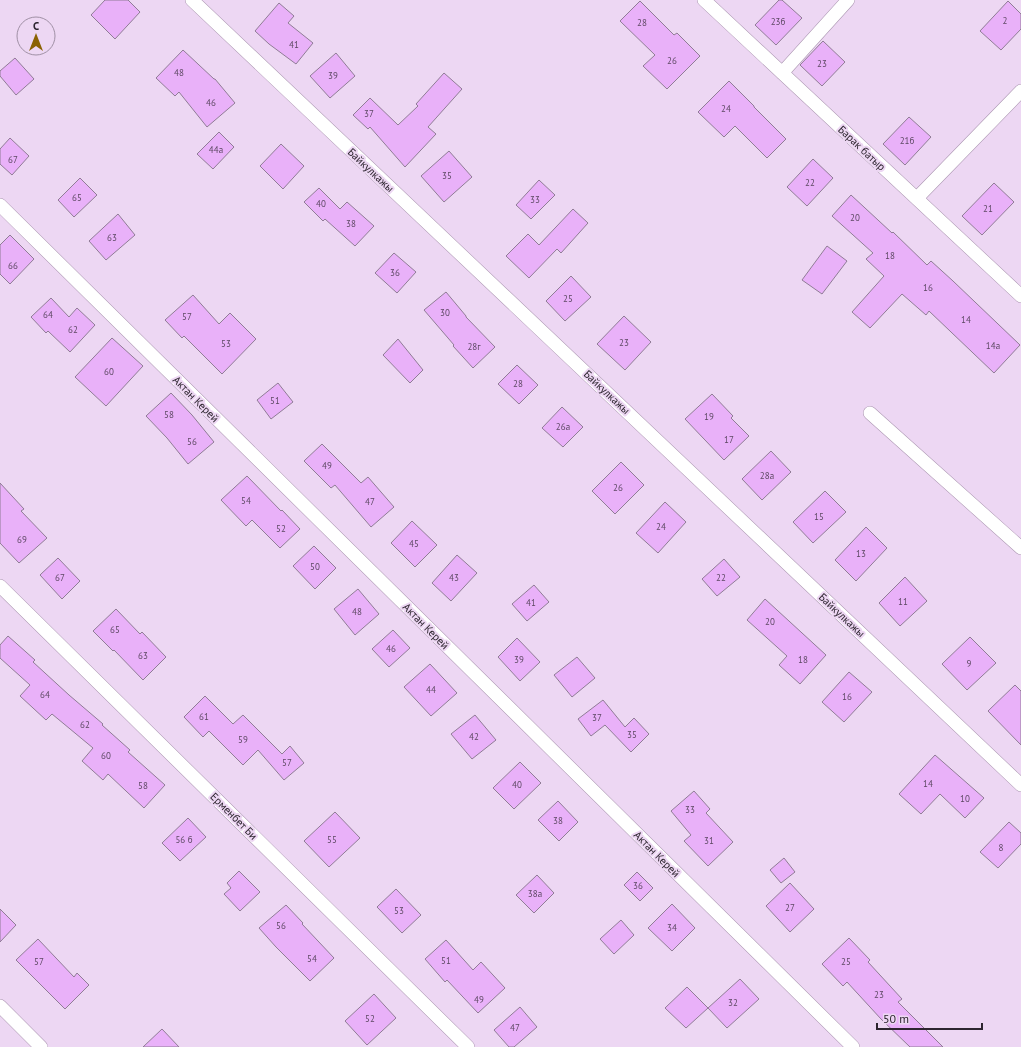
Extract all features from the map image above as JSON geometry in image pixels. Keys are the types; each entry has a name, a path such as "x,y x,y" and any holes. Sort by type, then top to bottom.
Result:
{"street":[{"name":"Байкулкажы","path":"192,0 1021,784"},
{"name":"Барак батыр","path":"704,0 1021,296"},
{"path":"782,73 848,0"},
{"path":"916,198 1021,91"},
{"name":"Актан Керей","path":"0,205 853,1047"},
{"path":"870,413 1021,548"},
{"name":"Ерменбет Би","path":"0,586 468,1047"},
{"path":"0,1006 41,1047"}],"building":[{"path":"105,0 128,0 140,12 115,39 91,15"},
{"path":"779,0 782,0 802,18 776,45 755,25"},
{"path":"640,1 674,35 677,33 700,56 667,89 643,66 655,55 620,21"},
{"path":"1008,1 1021,14 1021,29 1001,50 980,31"},
{"path":"279,3 294,16 288,23 313,43 296,64 269,44 255,31"},
{"path":"823,41 845,62 822,86 800,65"},
{"path":"183,50 215,79 235,103 207,127 179,92 175,96 156,78"},
{"path":"336,53 355,76 330,98 310,76"},
{"path":"15,58 34,79 16,95 0,76 0,71"},
{"path":"444,73 462,89 428,127 436,134 405,167 370,127 368,129 353,115 370,98 398,125 418,106 416,104"},
{"path":"729,81 786,139 767,158 735,126 724,137 698,112"},
{"path":"909,117 931,137 905,165 883,144"},
{"path":"219,132 234,147 213,169 197,154"},
{"path":"10,138 29,156 12,175 0,164 0,149"},
{"path":"281,144 304,166 283,189 260,166"},
{"path":"449,151 472,177 444,202 421,176"},
{"path":"813,159 833,178 807,206 787,187"},
{"path":"80,178 97,195 74,217 58,200"},
{"path":"539,180 555,195 531,219 516,205"},
{"path":"994,183 1014,202 982,235 962,216"},
{"path":"319,188 340,209 347,202 374,226 355,246 325,219 323,221 304,202"},
{"path":"851,195 892,233 893,232 927,265 931,261 1020,345 994,373 929,311 926,315 902,294 870,328 852,312 884,276 866,259 873,253 832,216"},
{"path":"573,209 588,223 561,253 557,249 529,278 506,256 528,234 539,245"},
{"path":"118,214 135,235 106,260 89,241"},
{"path":"10,235 34,259 10,284 0,274 0,245"},
{"path":"827,246 847,261 822,294 802,280"},
{"path":"394,253 416,272 397,293 375,273"},
{"path":"571,276 591,297 565,321 546,301"},
{"path":"446,292 466,317 495,347 473,368 424,310"},
{"path":"193,295 219,324 230,313 256,339 222,374 184,336 182,338 165,320"},
{"path":"51,298 69,317 77,308 95,325 70,352 48,331 46,333 31,317"},
{"path":"624,316 651,342 625,370 597,344"},
{"path":"112,338 143,366 106,406 75,377"},
{"path":"398,339 423,370 410,383 383,355"},
{"path":"517,365 538,385 519,404 498,384"},
{"path":"278,383 293,402 271,419 257,400"},
{"path":"171,393 192,415 214,442 188,464 167,438 146,416"},
{"path":"712,394 733,416 731,418 749,436 724,460 685,419"},
{"path":"562,407 583,427 563,447 542,428"},
{"path":"322,444 361,483 368,477 394,507 371,527 335,485 331,488 304,461"},
{"path":"771,451 791,472 762,500 742,479"},
{"path":"621,462 644,485 615,514 592,491"},
{"path":"247,476 300,529 280,548 252,520 246,526 221,500"},
{"path":"0,483 24,509 21,511 47,538 19,563 0,543"},
{"path":"825,491 846,512 813,543 793,522"},
{"path":"665,502 686,522 658,553 636,533"},
{"path":"412,521 437,545 415,567 391,543"},
{"path":"866,527 887,548 856,581 835,560"},
{"path":"314,546 336,568 315,589 293,566"},
{"path":"457,555 477,573 451,601 432,583"},
{"path":"58,558 80,581 62,599 40,575"},
{"path":"724,559 740,577 717,596 702,579"},
{"path":"905,577 927,601 900,626 879,603"},
{"path":"534,585 549,602 527,621 512,604"},
{"path":"358,589 379,614 355,635 334,609"},
{"path":"765,599 826,655 800,684 779,665 787,656 747,620"},
{"path":"116,609 140,634 142,632 166,657 143,680 93,631"},
{"path":"393,630 410,648 389,667 372,649"},
{"path":"8,636 35,660 33,662 103,724 102,725 130,750 128,752 165,785 144,808 108,774 103,780 82,761 93,748 52,714 46,720 20,696 30,685 0,658 0,645"},
{"path":"970,637 996,663 967,690 942,664"},
{"path":"517,638 540,662 520,681 498,657"},
{"path":"577,657 595,678 572,697 554,675"},
{"path":"430,664 457,693 431,716 404,687"},
{"path":"849,672 872,692 844,722 822,702"},
{"path":"1015,685 1021,691 1021,745 988,711"},
{"path":"205,696 233,724 243,715 282,754 290,746 304,763 284,780 258,750 243,765 209,731 203,737 184,717"},
{"path":"603,700 625,727 634,718 649,734 631,752 605,725 591,736 578,719"},
{"path":"475,715 496,740 472,759 451,734"},
{"path":"935,755 984,798 965,818 940,794 921,814 899,794"},
{"path":"520,762 541,783 514,809 493,788"},
{"path":"694,791 710,809 706,813 733,842 708,866 684,841 691,835 671,811"},
{"path":"558,801 578,822 559,841 538,820"},
{"path":"335,812 360,838 329,867 304,841"},
{"path":"188,818 206,837 180,861 162,843"},
{"path":"1009,822 1021,833 1021,844 998,868 980,852"},
{"path":"784,858 795,872 781,883 770,870"},
{"path":"239,871 260,892 240,911 224,894 231,888 227,883"},
{"path":"637,872 653,888 640,901 624,885"},
{"path":"537,875 554,893 534,913 516,895"},
{"path":"790,883 814,909 790,932 766,906"},
{"path":"396,889 421,915 402,933 377,907"},
{"path":"672,904 695,928 672,951 648,928"},
{"path":"286,905 334,958 310,981 259,928"},
{"path":"0,909 16,925 0,942"},
{"path":"621,920 634,935 614,954 600,939"},
{"path":"849,938 870,960 868,962 902,999 898,1002 943,1047 910,1047 881,1019 847,982 843,986 822,964"},
{"path":"38,939 74,977 77,973 89,985 65,1009 16,960"},
{"path":"446,940 473,970 481,962 505,988 478,1013 447,980 445,982 425,959"},
{"path":"740,979 759,999 727,1028 708,1008"},
{"path":"687,987 708,1008 686,1028 665,1008"},
{"path":"374,994 396,1018 367,1045 345,1021"},
{"path":"520,1007 537,1027 514,1047 509,1047 494,1030"},
{"path":"162,1029 179,1047 143,1047"}]}
